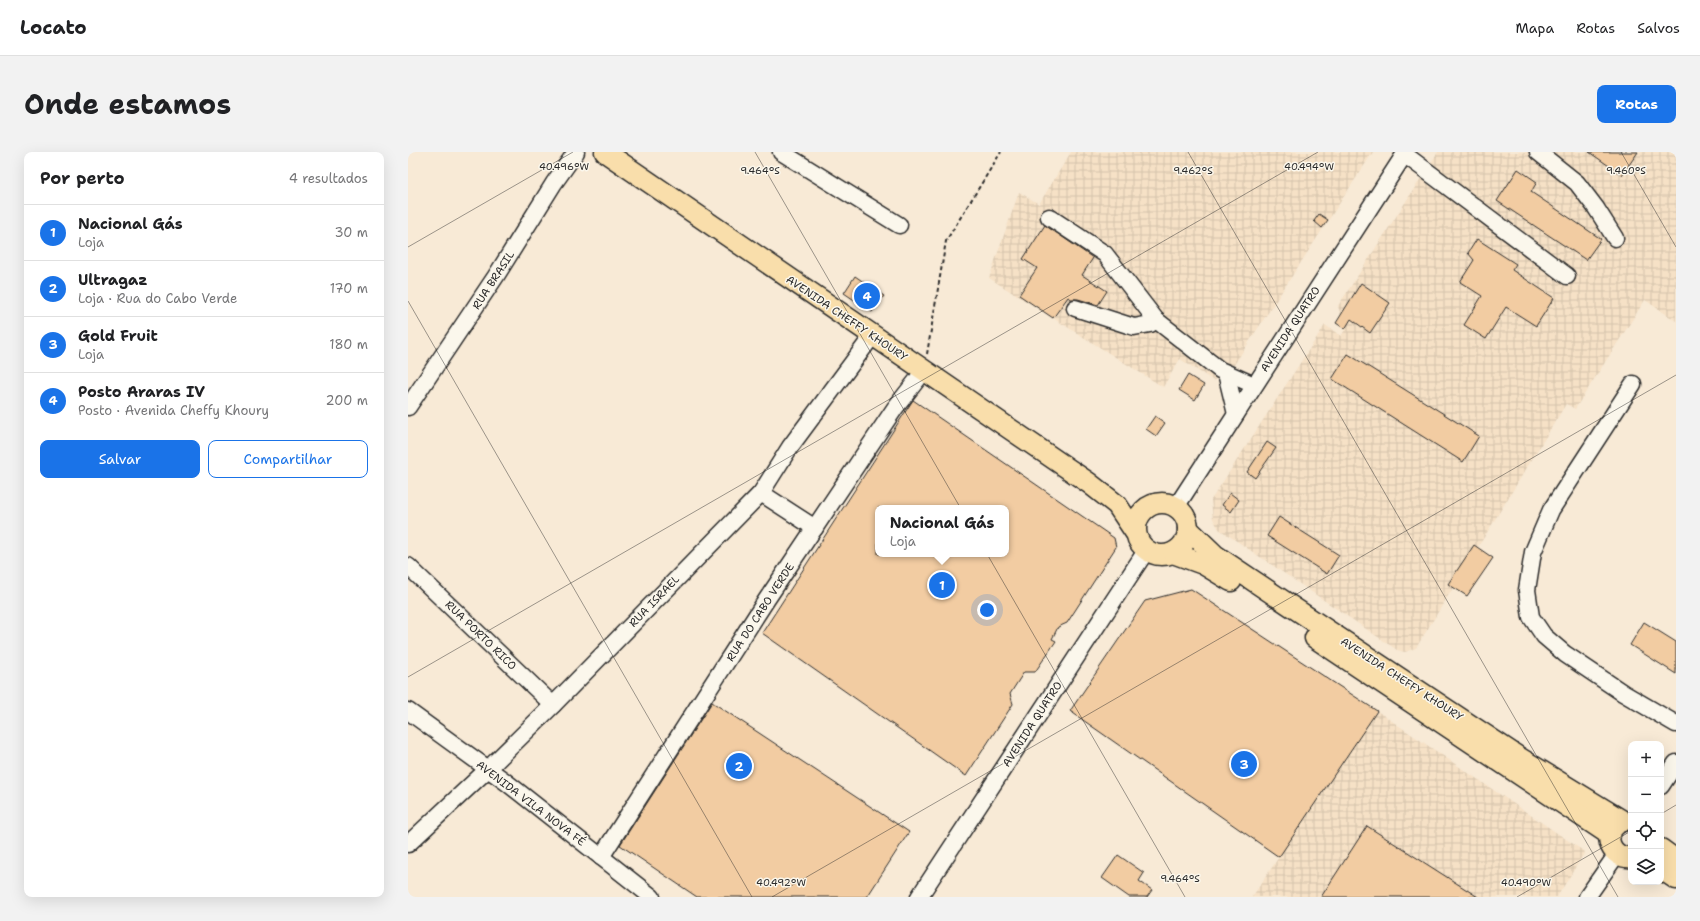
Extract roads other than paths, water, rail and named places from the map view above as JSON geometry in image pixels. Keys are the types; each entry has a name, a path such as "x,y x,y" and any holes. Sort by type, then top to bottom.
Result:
{"main road":[{"name":"AVENIDA CHEFFY KHOURY","path":"604,152 1089,483"},
{"path":"1089,483 1127,499 1150,505 1163,503 1176,507 1186,520 1188,529 1184,543 1173,553 1164,556 1155,555 1146,551 1137,539 1136,532 1138,517 1143,510 1150,505"},
{"path":"1089,483 1117,505 1136,532"},
{"name":"AVENIDA CHEFFY KHOURY","path":"1188,529 1215,554 1287,604 1621,826"},
{"name":"AVENIDA CHEFFY KHOURY","path":"1173,553 1203,564 1225,577 1621,826"},
{"path":"1621,826 1610,846 1624,856"},
{"path":"1662,849 1676,860"},
{"path":"1664,871 1676,879"}],"street":[{"name":"RUA BRASIL","path":"408,407 496,276 576,152"},
{"path":"782,152 899,225"},
{"path":"1538,152 1576,182 1596,208 1615,238"},
{"path":"1405,153 1567,276"},
{"name":"AVENIDA QUATRO","path":"1176,507 1405,153"},
{"path":"1049,217 1105,254 1156,320 1220,370 1254,385"},
{"path":"1075,308 1134,327 1150,324 1156,320"},
{"name":"RUA ISRAEL","path":"408,844 488,769 553,705 761,493 790,447 873,335"},
{"name":"RUA DO CABO VERDE","path":"601,856 767,599 895,408 924,371"},
{"path":"1226,373 1236,414"},
{"path":"1633,384 1551,510 1533,552 1527,590 1531,616 1544,636 1564,654 1624,693 1676,724"},
{"path":"761,493 815,528"},
{"name":"AVENIDA QUATRO","path":"919,897 1146,551"},
{"name":"RUA PORTO RICO","path":"408,566 553,705"},
{"name":"AVENIDA VILA NOVA FÉ","path":"408,711 488,769 652,897"},
{"path":"1664,781 1676,763"},
{"path":"1587,897 1624,856"}],"place":[{"name":"Posto Araras IV","path":"867,296"},
{"name":"Nacional Gás","path":"942,585"},
{"name":"Gold Fruit","path":"1244,764"},
{"name":"Ultragaz","path":"739,766"}]}
